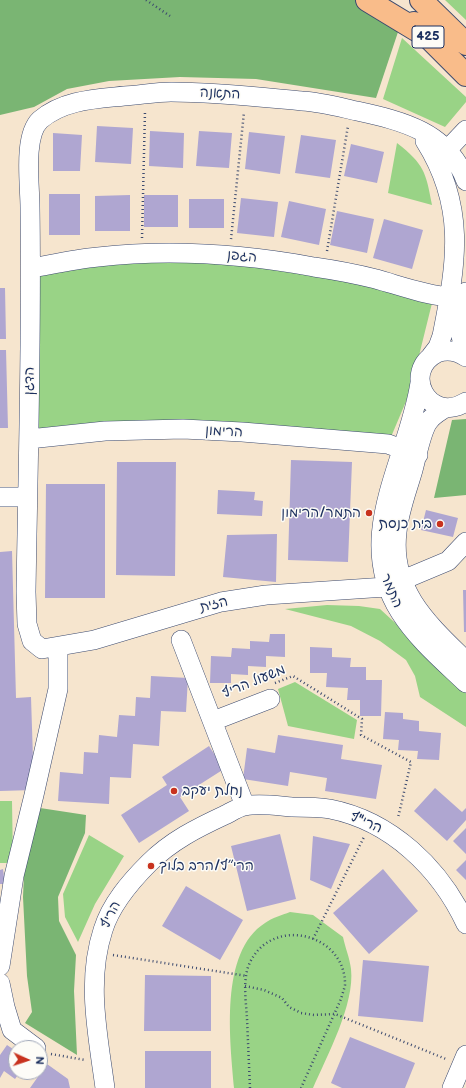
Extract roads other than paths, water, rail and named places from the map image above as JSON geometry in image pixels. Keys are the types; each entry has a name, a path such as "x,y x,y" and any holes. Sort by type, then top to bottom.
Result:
{"main road":[{"path":"367,0 428,37"},
{"name":"425","path":"388,0 466,75"},
{"name":"425","path":"421,0 466,44"}],"street":[{"name":"התאנה","path":"39,122 57,110 74,102 169,92 245,96 312,102 351,110 424,130 447,150 462,170 466,181"},
{"name":"הדגן","path":"32,641 26,616 32,268 29,156 32,137 39,122"},
{"name":"התאנה","path":"404,124 420,136 437,156 456,196 460,218 458,294 460,336 466,356"},
{"path":"447,150 466,130"},
{"name":"הגפן","path":"32,268 97,257 165,252 230,256 324,268 374,279 434,296 458,294"},
{"name":"התאנה","path":"420,383 420,372 424,363 438,346 458,294"},
{"path":"431,356 440,352 450,351 466,356"},
{"path":"420,383 427,398 434,404 445,408 459,406 466,402"},
{"name":"התמר","path":"410,452 420,383"},
{"name":"התמר","path":"445,408 427,422 410,452 386,505 381,530 380,553 394,584 400,612 415,631 466,683"},
{"name":"הרימון","path":"29,439 105,431 183,429 242,432 388,444 410,452"},
{"path":"0,496 28,497"},
{"path":"394,584 448,560 466,542"},
{"name":"התמר","path":"394,584 466,661"},
{"name":"הזית","path":"32,641 42,649 58,647 94,640 221,602 266,595 394,584"},
{"path":"182,640 245,806"},
{"path":"0,966 14,876 58,689 58,647"},
{"path":"213,721 271,692"},
{"name":"הרי\"ף","path":"245,806 328,809 358,816 394,836 424,862 456,904 466,924"},
{"name":"הריף","path":"105,1088 93,995 98,952 103,929 117,900 136,876 158,854 184,836 245,806"},
{"path":"0,983 4,1007 12,1030 25,1040"},
{"path":"452,1088 464,1060"}],"place":[{"name":"התמר/הרימון","path":"369,513"},
{"name":"בית כנסת","path":"440,524"},
{"name":"נחלת יעקב","path":"174,791"},
{"name":"הרי״ף/הרב בלוך","path":"151,866"}]}
